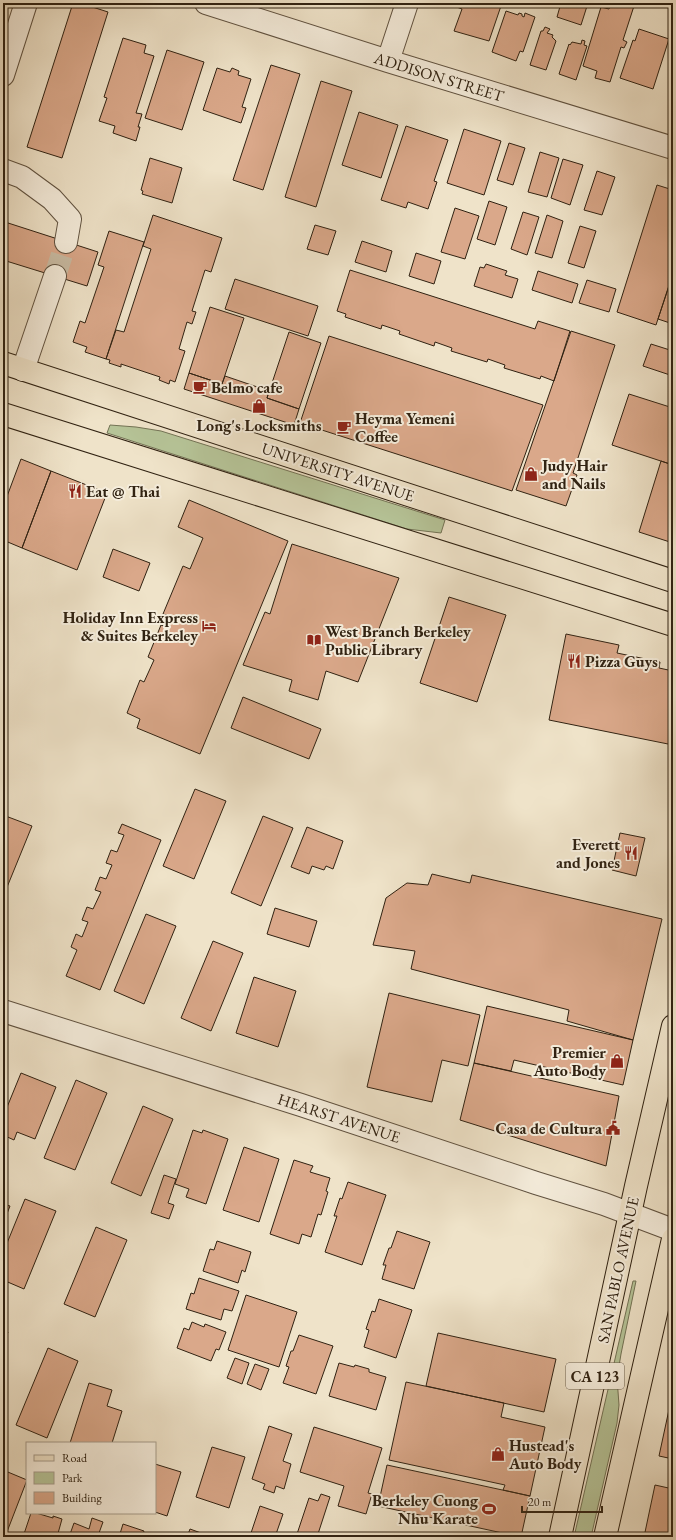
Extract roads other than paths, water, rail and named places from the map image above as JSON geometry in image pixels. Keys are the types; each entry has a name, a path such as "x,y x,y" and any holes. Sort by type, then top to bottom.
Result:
{"main road":[{"name":"UNIVERSITY AVENUE","path":"3,363 673,581"},
{"path":"3,414 673,625"},
{"name":"SAN PABLO AVENUE","path":"560,1537 630,1214 673,1026"},
{"name":"CA 123","path":"605,1537 673,1239"}],"street":[{"path":"3,75 26,3"},
{"name":"ADDISON STREET","path":"206,3 388,61 673,148"},
{"path":"388,61 407,3"},
{"path":"3,170 22,177 52,199 70,219 66,242"},
{"path":"23,370 55,276"},
{"name":"HEARST AVENUE","path":"3,1011 301,1105 604,1204 673,1230"}],"tunnel":[{"path":"55,276 66,242"}],"place":[{"name":"Belmo cafe","path":"200,387"},
{"name":"Long's Locksmiths","path":"259,406"},
{"name":"Heyma Yemeni Coffee","path":"344,427"},
{"name":"Judy Hair and Nails","path":"531,474"},
{"name":"Eat @ Thai","path":"75,491"},
{"name":"Holiday Inn Express & Suites Berkeley","path":"209,626"},
{"name":"West Branch Berkeley Public Library","path":"314,640"},
{"name":"Pizza Guys","path":"574,661"},
{"name":"Everett and Jones","path":"631,853"},
{"name":"Premier Auto Body","path":"617,1061"},
{"name":"Casa de Cultura","path":"613,1128"},
{"name":"Hustead's Auto Body","path":"498,1454"},
{"name":"Berkeley Cuong Nhu Karate","path":"489,1509"}]}
